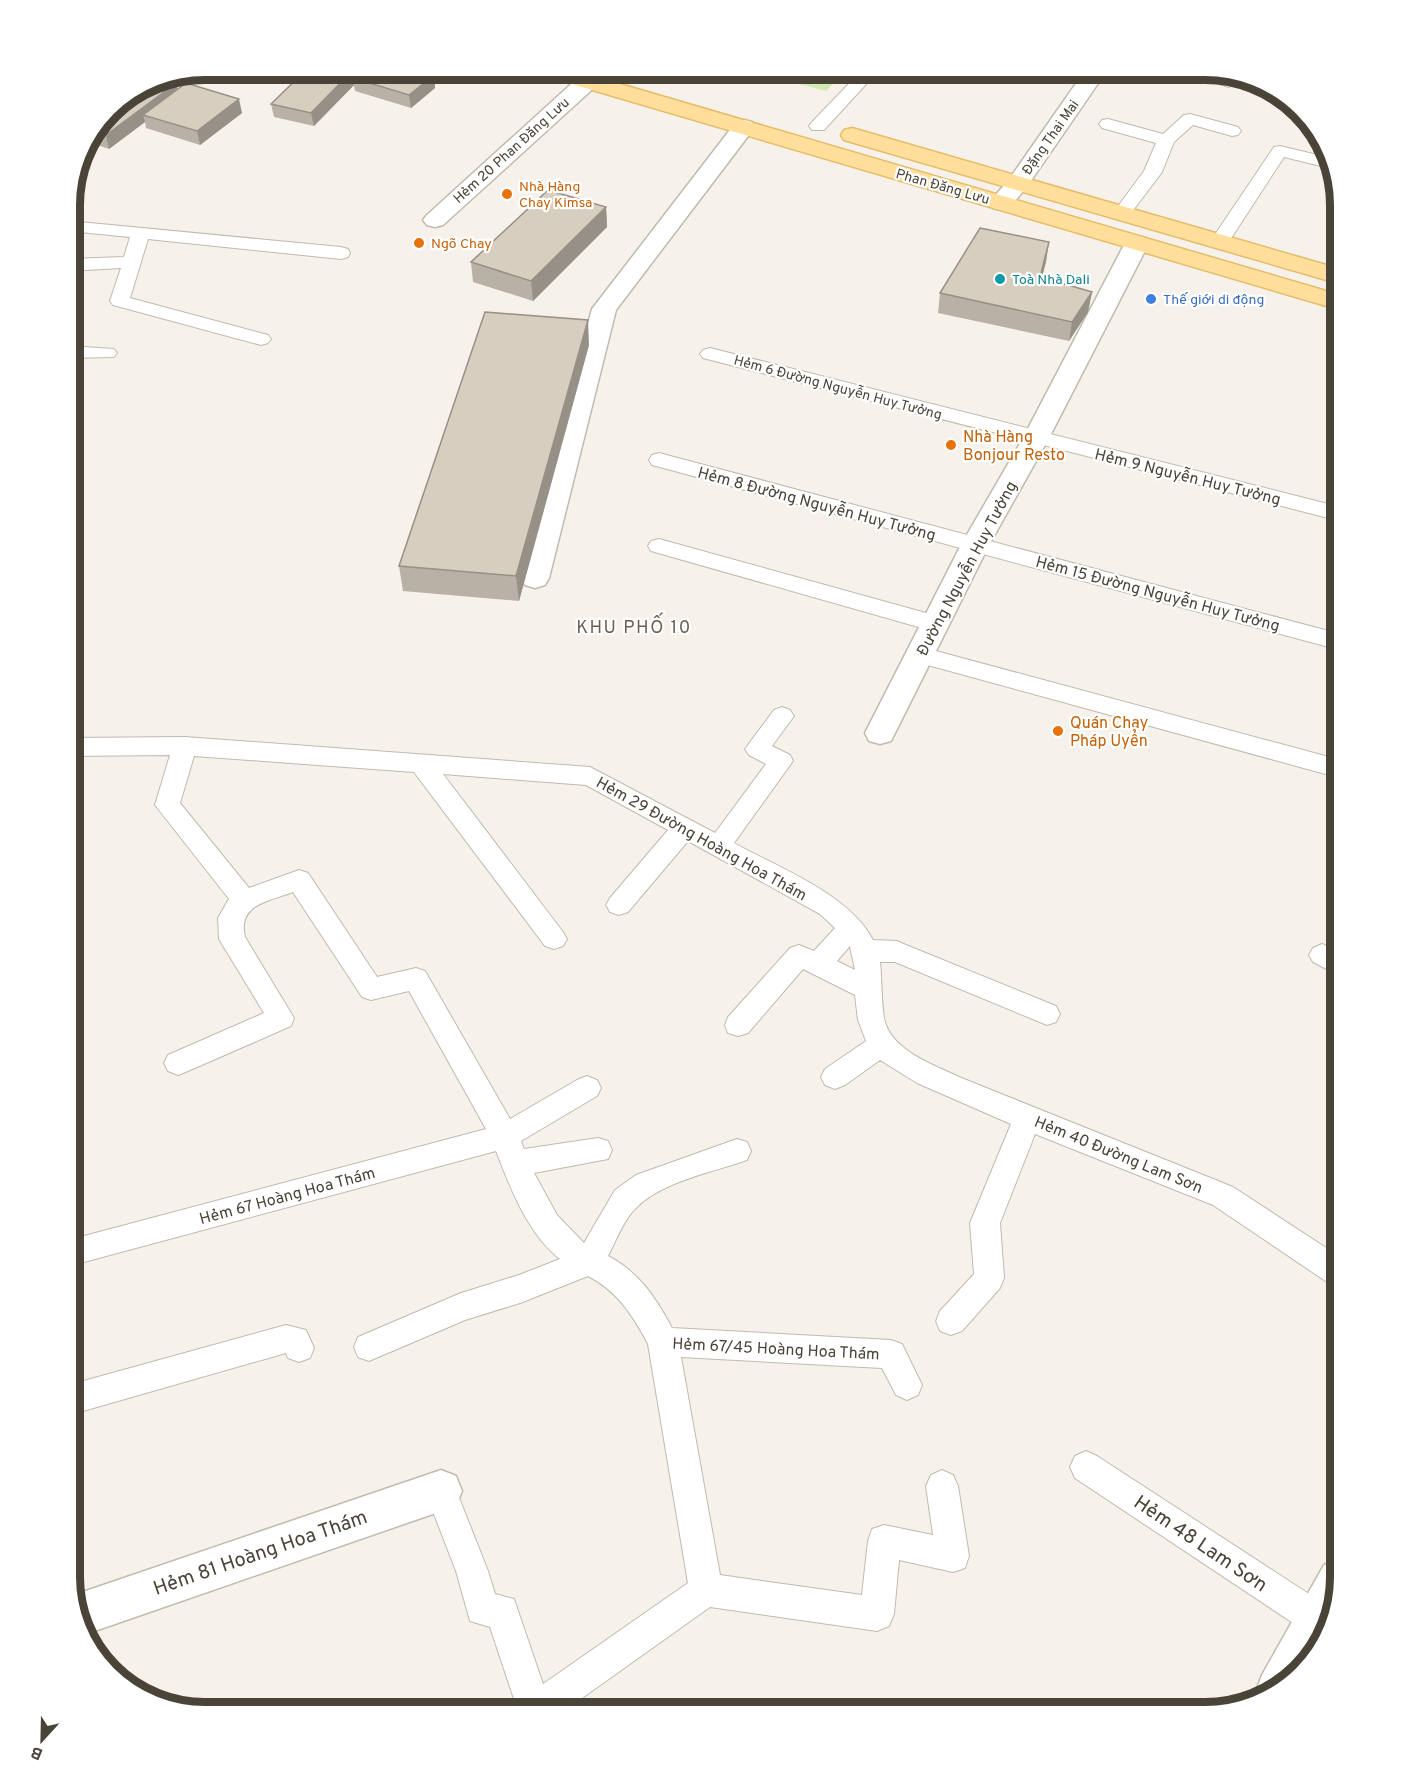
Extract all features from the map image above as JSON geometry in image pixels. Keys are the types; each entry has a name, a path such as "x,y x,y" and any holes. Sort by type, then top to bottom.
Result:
{"main road":[{"name":"Phan Đăng Lưu","path":"584,80 1330,300"},
{"path":"660,80 687,88"},
{"name":"Phan Đăng Lưu","path":"807,122 1330,274"}],"street":[{"name":"Đặng Thai Mai","path":"1001,203 1018,183 1089,80"},
{"name":"Hẻm 20 Phan Đăng Lưu","path":"435,220 588,81"},
{"path":"534,578 603,309 744,127"},
{"name":"Đường Nguyễn Huy Tưởng","path":"880,733 975,545 1036,438 1137,243"},
{"name":"Hẻm 81 Hoàng Hoa Thám","path":"85,1612 441,1491"},
{"path":"1296,1663 1325,1608"}],"lane":[{"path":"807,122 859,80"},
{"path":"1122,213 1153,172 1166,140 1190,119 1232,131"},
{"path":"1108,124 1166,140"},
{"path":"1219,242 1280,151 1322,162"},
{"path":"80,227 341,254"},
{"path":"141,233 120,301 261,339"},
{"path":"80,264 132,262"},
{"path":"80,352 107,353"},
{"name":"Hẻm 6 Đường Nguyễn Huy Tưởng","path":"710,354 1036,438"},
{"name":"Hẻm 9 Nguyễn Huy Tưởng","path":"1036,438 1330,512"},
{"name":"Hẻm 8 Đường Nguyễn Huy Tưởng","path":"659,460 975,545"},
{"name":"Hẻm 15 Đường Nguyễn Huy Tưởng","path":"975,545 1330,639"},
{"path":"658,546 936,624"},
{"path":"921,655 1330,766"},
{"path":"718,847 781,761 756,749 782,716"},
{"path":"185,746 167,805 244,900"},
{"name":"Hẻm 29 Đường Hoàng Hoa Thám","path":"80,747 185,746 590,776 829,907 851,927 864,950 867,1001 874,1029 882,1044"},
{"path":"422,763 554,939"},
{"path":"619,905 684,828"},
{"path":"178,1063 281,1018 232,939 228,926 231,913 244,900 299,880 371,989 416,979 505,1136 546,1225 567,1247 612,1274 634,1292 650,1315 663,1342 706,1590"},
{"path":"818,964 851,927"},
{"path":"864,950 897,952 1047,1014"},
{"path":"738,1025 799,956 867,988"},
{"path":"835,1077 882,1044 893,1054 946,1084 1027,1118"},
{"name":"Hẻm 67 Hoàng Hoa Thám","path":"80,1250 505,1136 587,1088"},
{"name":"Hẻm 40 Đường Lam Sơn","path":"951,1321 989,1278 986,1223 1027,1118 1223,1196 1330,1267"},
{"path":"516,1163 598,1150"},
{"path":"369,1347 461,1307 589,1262 625,1199 646,1184 674,1172 737,1151"},
{"path":"80,1397 286,1339 294,1340 299,1348"},
{"name":"Hẻm 67/45 Hoàng Hoa Thám","path":"663,1342 891,1354 907,1385"},
{"name":"Hẻm 48 Lam Sơn","path":"1086,1467 1309,1642"},
{"path":"547,1702 706,1590 877,1614 884,1541 953,1556 942,1486"},
{"path":"441,1491 472,1571 482,1609 502,1611 530,1702"}],"green space":[{"path":"784,80 837,80 826,91"}],"building":[{"path":"296,80 343,80 311,113 271,104"},
{"path":"360,80 428,80 409,95"},
{"path":"176,83 106,135 102,134 128,105 157,89"},
{"path":"186,83 239,99 197,131 143,115"},
{"path":"548,190 606,207 531,281 471,262"},
{"name":"Toà Nhà Dali","path":"980,228 1049,242 1040,277 1092,292 1072,322 940,293"},
{"path":"485,312 588,320 516,576 399,566"}],"place":[{"name":"Nhà Hàng Chay Kimsa","path":"507,194"},
{"name":"Ngõ Chay","path":"419,243"},
{"name":"Toà Nhà Dali","path":"1000,279"},
{"name":"Thế giới di động","path":"1151,299"},
{"name":"Nhà Hàng Bonjour Resto","path":"951,445"},
{"name":"Quán Chay Pháp Uyển","path":"1058,731"}],"district":[{"name":"KHU PHỐ 10","path":"634,627"}]}
